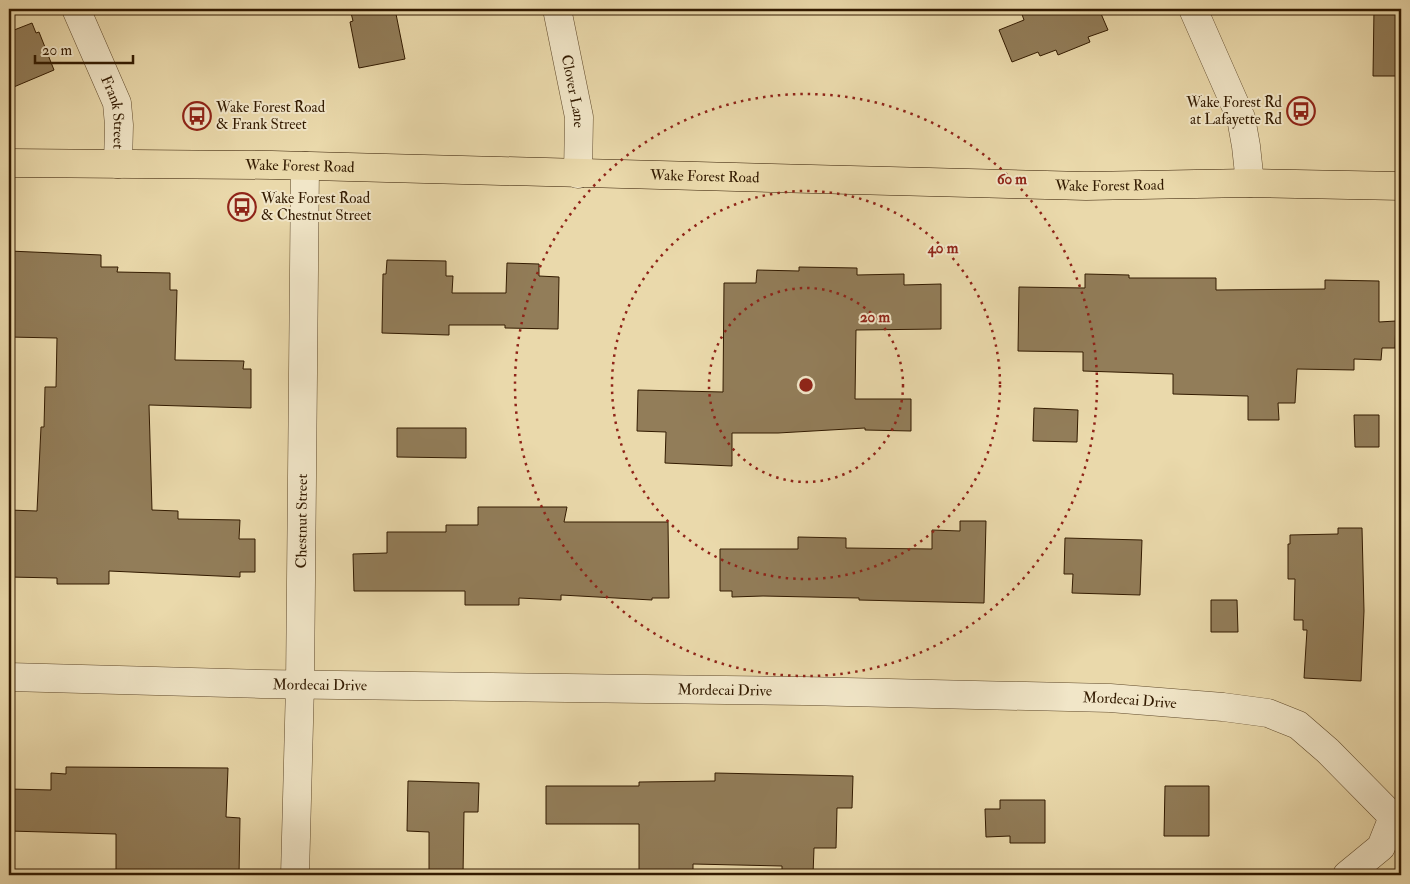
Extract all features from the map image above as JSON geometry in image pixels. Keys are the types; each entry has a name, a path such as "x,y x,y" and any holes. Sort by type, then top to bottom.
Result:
{"main road":[{"name":"Wake Forest Road","path":"9,163 305,166 1076,185 1250,184 1401,186"}],"street":[{"name":"Frank Street","path":"76,9 117,103 119,125 118,164"},
{"name":"Clover Lane","path":"557,9 579,117 578,174"},
{"path":"1193,9 1241,118 1250,184"},
{"name":"Chestnut Street","path":"295,875 300,685 305,166"},
{"name":"Mordecai Drive","path":"9,677 300,685 804,691 1110,698 1259,712 1268,713 1298,726 1328,751 1397,819"},
{"path":"1347,875 1381,847 1397,819"}],"building":[{"path":"350,9 395,9 405,59 359,68 350,22 353,21"},
{"path":"1020,9 1099,9 1108,30 1088,37 1090,42 1058,55 1056,50 1040,56 1038,52 1012,62 999,30 1024,20"},
{"path":"1374,9 1401,9 1401,76 1373,76"},
{"path":"32,23 36,33 39,32 54,70 9,89 9,32"},
{"path":"9,251 101,255 101,267 118,267 117,272 170,273 170,290 177,290 175,360 244,361 243,369 251,369 251,408 149,405 152,510 178,511 178,519 240,520 239,539 255,539 255,572 240,572 240,577 109,571 109,584 57,584 57,578 9,577 9,510 37,511 41,427 44,427 45,387 56,387 57,338 9,337"},
{"path":"387,260 446,261 446,276 453,276 452,293 506,293 507,263 539,264 539,276 559,277 558,329 505,328 505,325 449,325 449,335 382,333 383,274 386,274"},
{"path":"799,267 857,268 857,275 904,274 904,285 941,284 941,329 856,330 855,399 911,399 911,431 865,430 865,428 778,433 732,433 732,466 665,463 666,432 637,431 638,390 723,392 724,283 756,283 757,270 799,271"},
{"path":"1085,274 1129,275 1129,278 1216,278 1216,290 1325,289 1325,280 1379,281 1379,322 1396,321 1395,348 1382,348 1381,360 1354,359 1354,370 1297,369 1295,403 1278,403 1279,420 1248,420 1248,396 1173,394 1173,374 1083,371 1083,352 1018,351 1019,287 1085,288"},
{"path":"1034,408 1078,410 1077,442 1033,441"},
{"path":"1354,415 1379,415 1379,447 1355,447"},
{"path":"397,428 466,428 466,458 397,457"},
{"path":"478,507 567,507 564,522 668,522 669,598 652,598 652,600 561,595 561,600 519,598 519,605 465,605 465,591 354,591 353,554 387,553 387,532 446,532 446,525 478,525"},
{"path":"960,521 986,521 984,603 859,600 859,598 732,597 732,591 720,591 720,549 798,549 798,537 846,538 846,548 932,549 932,530 960,531"},
{"path":"1338,528 1362,528 1364,611 1361,681 1304,678 1307,630 1303,630 1303,620 1294,620 1295,579 1288,579 1288,544 1290,544 1290,535 1338,534"},
{"path":"1065,538 1142,540 1140,595 1072,593 1073,574 1064,574"},
{"path":"1211,600 1237,600 1238,632 1211,632"},
{"path":"66,767 228,768 226,817 240,818 239,875 116,875 116,834 9,831 9,789 51,790 51,773 66,774"},
{"path":"715,773 853,776 852,808 837,808 836,848 814,848 813,875 782,875 782,866 693,864 693,875 639,875 639,824 546,824 546,786 639,786 639,782 715,781"},
{"path":"408,781 479,783 478,812 464,812 463,875 429,875 429,832 407,831"},
{"path":"1165,786 1209,786 1209,836 1164,836"},
{"path":"1000,800 1045,800 1045,843 1010,843 1010,836 986,837 985,809 1000,809"}],"place":[{"name":"Wake Forest Rd at Lafayette Rd","path":"1301,111"},
{"name":"Wake Forest Road & Frank Street","path":"197,116"},
{"name":"Wake Forest Road & Chestnut Street","path":"242,207"}]}
